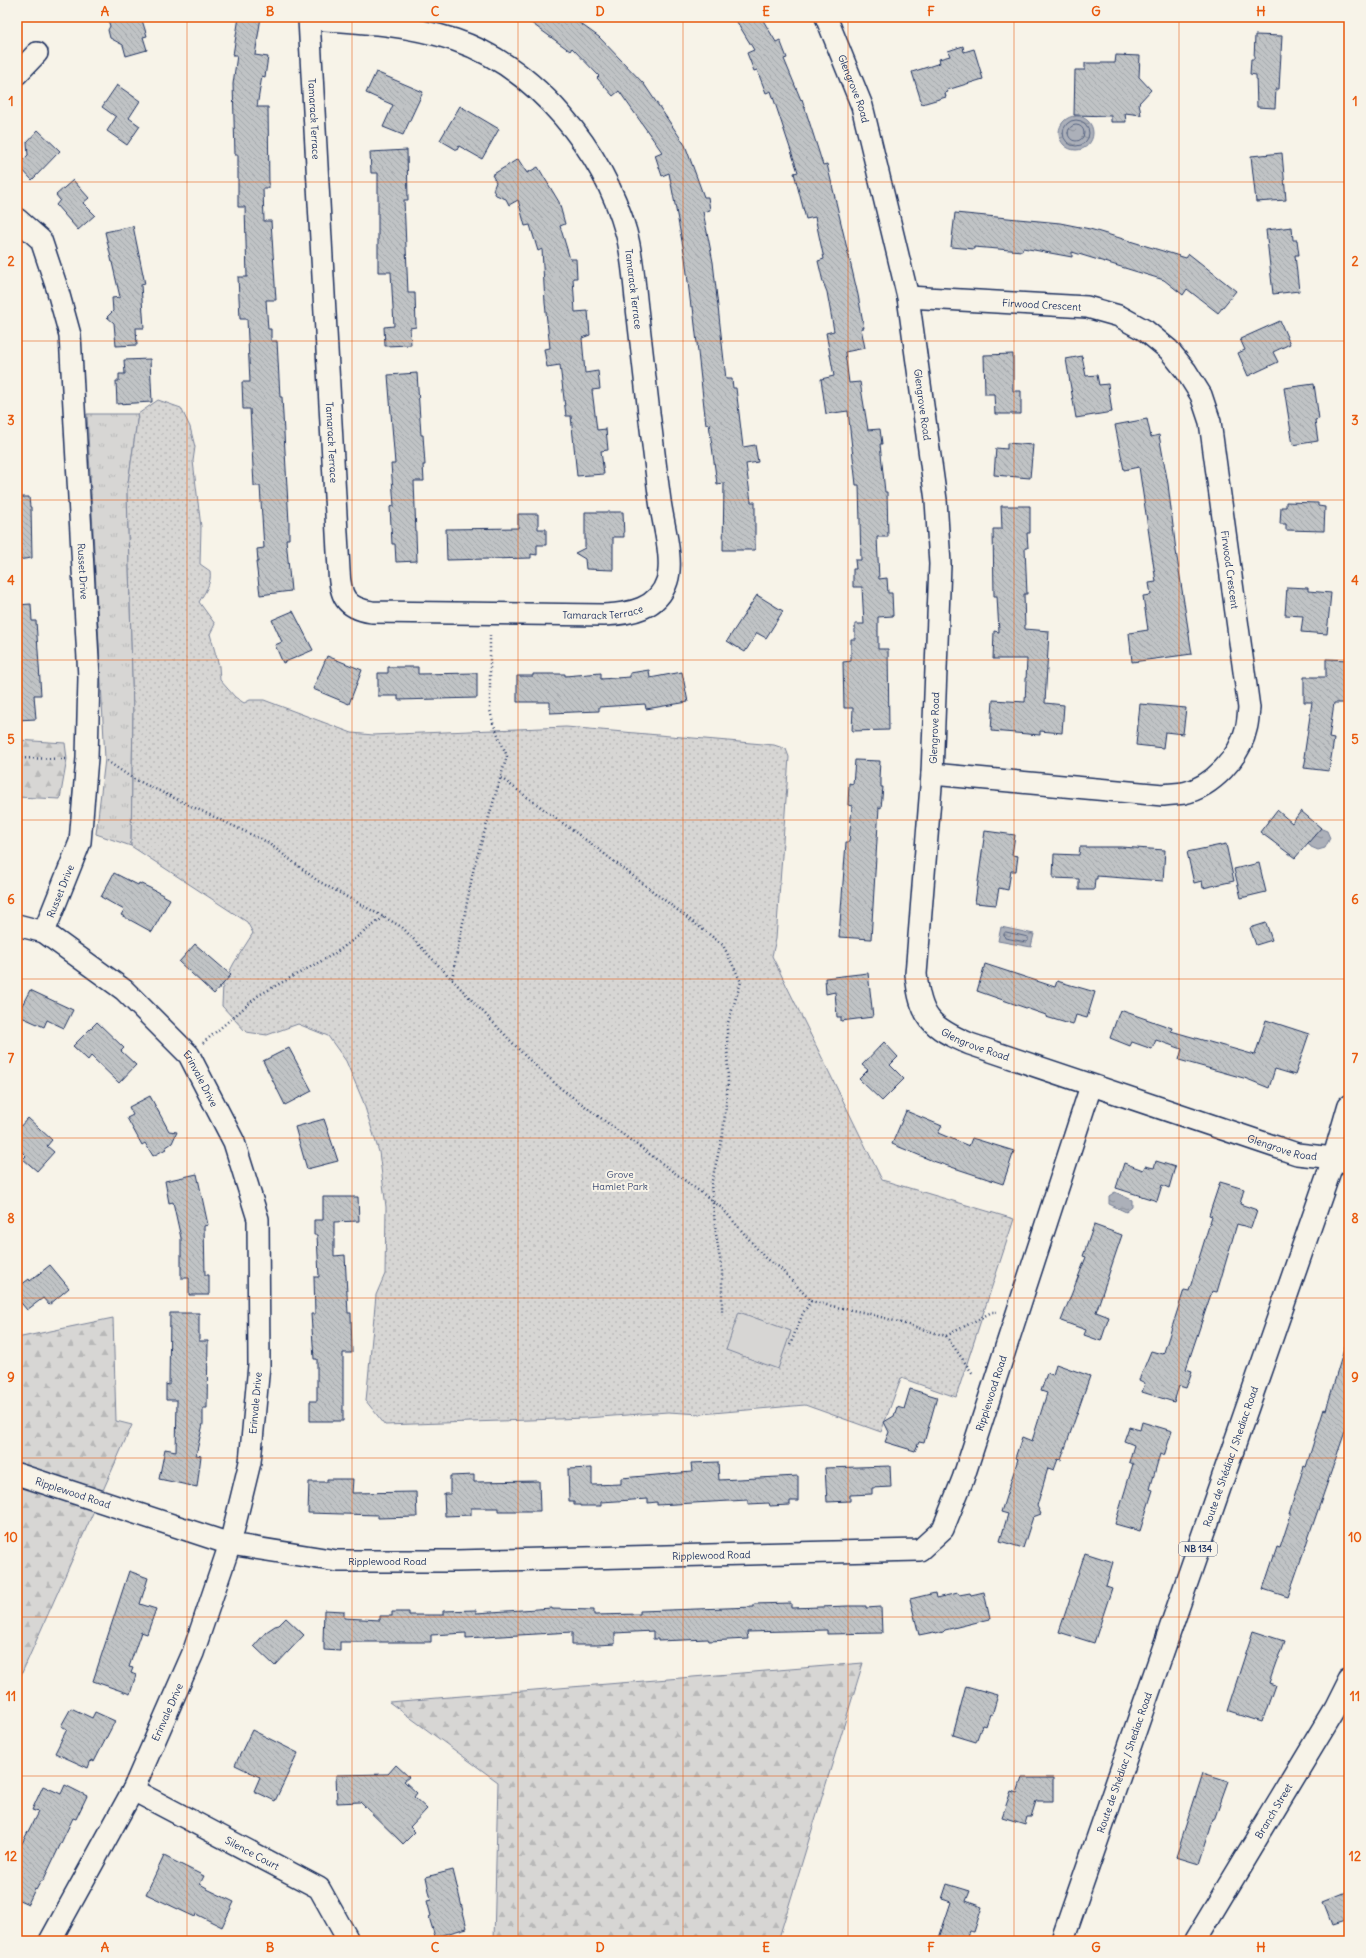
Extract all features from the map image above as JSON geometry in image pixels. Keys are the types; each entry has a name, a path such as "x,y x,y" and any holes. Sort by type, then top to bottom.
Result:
{"main road":[{"name":"Route de Shédiac / Shediac Road","path":"1062,1941 1342,1160 1349,1106"}],"street":[{"name":"Glengrove Road","path":"826,17 862,106 908,297 936,500 940,564 932,774 916,974 918,992 929,1019 939,1029 970,1044 1091,1086 1297,1154 1342,1160"},
{"name":"Tamarack Terrace","path":"309,18 383,23 428,33 462,43 487,55 516,73 545,98 568,122 591,152 612,189 627,233 669,569 667,581 661,592 651,603 639,610 626,614 490,614 359,610 351,606 345,599 341,591 309,18"},
{"path":"17,74 37,53"},
{"name":"Russet Drive","path":"17,219 41,240 57,288 70,335 89,678 87,758 80,842 44,932"},
{"name":"Firwood Crescent","path":"908,297 1086,307 1119,316 1146,331 1169,350 1186,370 1201,395 1210,422 1249,708 1246,731 1236,753 1201,787 1184,793 1163,795 932,774"},
{"name":"Erinvale Drive","path":"17,925 44,932 124,990 189,1055 234,1142 258,1219 259,1365 250,1462 230,1544 193,1653 133,1790 50,1941"},
{"name":"Ripplewood Road","path":"17,1474 230,1544 337,1561 456,1562 920,1550 943,1529 963,1479 1091,1086"},
{"name":"Branch Street","path":"1195,1941 1334,1710 1349,1680"},
{"name":"Silence Court","path":"133,1790 319,1888 347,1938 347,1941"}],"path":[{"path":"452,978 474,867 507,756 493,723 490,710 490,614"},
{"path":"17,758 66,759"},
{"path":"105,759 132,778 267,842 318,881 402,927 526,1057 559,1087 722,1208 766,1259 780,1267 812,1301 867,1312 946,1336 972,1374"},
{"path":"500,778 590,842 723,945 741,982 727,1026 724,1133 711,1186 716,1234 722,1271 722,1313"},
{"path":"189,1055 260,995 334,954 384,917"},
{"path":"790,1345 803,1313 812,1301"},
{"path":"946,1336 992,1312 1017,1310"}],"green space":[{"name":"Grove Hamlet Park","path":"158,400 181,408 190,427 195,447 193,461 201,527 200,564 210,571 208,587 199,602 215,624 210,634 219,666 220,680 235,697 244,703 250,700 264,700 352,733 373,735 566,727 774,745 786,749 789,757 776,939 772,956 882,1180 1014,1219 956,1397 901,1378 881,1432 805,1405 701,1414 668,1412 586,1418 385,1425 366,1401 376,1295 385,1274 386,1207 379,1152 363,1101 346,1061 328,1036 298,1024 267,1035 246,1032 222,1006 223,984 253,933 247,922 131,846 133,712 127,490 138,414"},
{"path":"87,414 138,414 127,490 133,712 131,846 96,834 105,759"},
{"path":"17,740 65,743 67,759 60,799 17,797"},
{"path":"739,1312 791,1331 778,1369 726,1350"},
{"path":"113,1318 116,1421 132,1425 17,1684 17,1338"},
{"path":"863,1663 778,1941 494,1941 498,1782 389,1702"}],"water":[{"path":"1079,116 1088,121 1092,126 1092,140 1088,145 1083,149 1073,150 1069,149 1060,140 1059,130 1060,126 1069,117"},
{"path":"1317,827 1327,831 1330,838 1325,848 1318,850 1311,847 1307,841"},
{"path":"1001,927 1034,934 1031,947 998,941"},
{"path":"1115,1192 1132,1200 1132,1207 1126,1212 1109,1204 1109,1196"}],"building":[{"path":"107,17 141,17 147,36 143,37 147,50 126,56 123,45 110,38 108,30 110,26"},
{"path":"239,17 261,17 255,55 268,57 265,77 262,76 257,107 268,107 269,188 263,188 264,221 271,221 276,300 266,300 268,329 271,329 271,341 277,341 280,397 282,397 289,523 289,539 286,539 291,591 260,595 256,562 258,562 257,549 264,548 260,486 254,486 250,409 243,409 242,382 250,382 247,319 240,319 238,277 247,277 245,207 238,207 238,155 235,155 233,84 237,55 233,55"},
{"path":"523,17 571,17 599,37 644,84 685,145 704,197 708,197 710,210 703,212 713,262 726,379 732,379 733,388 736,388 743,447 755,445 758,462 746,464 751,502 755,502 755,550 723,550 724,483 717,484 709,424 706,425 693,307 691,307 685,257 669,173 662,176 655,155 662,152 619,91 613,96 597,78 599,76 572,48 570,51"},
{"path":"734,17 761,17 776,42 780,40 787,58 784,59 801,100 802,99 823,165 827,164 858,295 864,328 861,328 865,348 845,352 849,383 860,382 868,430 880,429 882,444 880,444 885,492 887,492 888,537 877,537 879,579 887,578 888,593 892,593 893,616 878,617 878,649 888,649 889,730 852,731 853,708 844,708 843,662 851,661 851,639 855,639 855,624 864,624 862,587 853,587 853,569 856,569 855,560 861,560 859,485 856,485 848,411 826,414 821,379 834,376 826,333 834,331 827,292 818,261 824,259 815,217 806,219 794,173 798,172 771,91 766,93 757,70 754,71 747,53 754,50"},
{"path":"1255,35 1282,36 1279,89 1276,89 1275,108 1257,107 1256,75 1250,74 1251,59 1254,59"},
{"path":"963,46 964,52 974,49 983,79 947,90 948,92 945,93 946,97 922,104 912,72 940,63 939,59 950,56 948,51"},
{"path":"1116,55 1140,56 1139,77 1151,90 1139,103 1141,115 1125,113 1126,122 1111,122 1111,116 1074,115 1075,70 1085,70 1085,63 1115,63"},
{"path":"376,72 423,92 403,135 383,127 393,105 366,93"},
{"path":"117,85 140,101 129,118 140,126 127,145 107,131 116,117 102,107"},
{"path":"460,106 499,129 482,159 459,146 457,150 440,140"},
{"path":"38,130 60,151 32,180 18,165 28,155 27,142"},
{"path":"407,150 408,200 404,200 408,293 415,293 416,327 410,328 411,345 385,346 384,327 394,326 391,272 378,272 378,173 371,173 370,152"},
{"path":"1282,153 1286,200 1256,202 1251,156"},
{"path":"518,159 527,173 538,167 559,202 565,224 560,226 570,259 576,259 577,278 573,278 575,312 588,311 590,335 582,338 585,373 598,371 600,389 592,390 597,430 606,429 608,450 601,451 604,474 577,476 571,416 566,416 560,365 547,367 544,349 550,348 545,303 542,249 538,251 530,225 525,226 518,200 509,205 506,199 496,195 493,190 496,182 492,175"},
{"path":"73,180 89,198 83,203 95,215 78,230 56,205 60,200 56,195"},
{"path":"955,213 1060,223 1090,229 1186,258 1189,254 1236,291 1218,313 1187,289 1183,295 1164,280 1072,252 1072,257 1023,248 1022,251 974,247 974,249 951,247"},
{"path":"133,226 145,284 141,285 144,328 136,328 137,345 116,346 114,323 107,317 113,311 112,298 120,297 105,232"},
{"path":"1292,227 1293,240 1297,240 1299,255 1295,255 1299,291 1273,294 1266,230"},
{"path":"1280,321 1290,344 1273,352 1278,362 1248,376 1238,353 1245,350 1240,339"},
{"path":"1013,354 1013,391 1021,391 1021,414 995,414 994,394 985,394 984,355"},
{"path":"1082,356 1086,376 1097,375 1099,385 1108,384 1112,412 1076,418 1066,359"},
{"path":"150,359 152,402 117,404 116,381 119,381 119,374 125,374 124,360"},
{"path":"417,373 421,435 423,435 425,465 423,465 424,481 414,481 417,561 396,562 395,544 392,544 390,507 394,506 391,464 395,464 388,375"},
{"path":"1314,384 1319,419 1315,420 1318,441 1293,445 1284,388"},
{"path":"1147,419 1151,437 1159,435 1168,484 1176,551 1192,654 1132,662 1129,633 1148,630 1143,596 1151,595 1149,583 1156,582 1139,467 1124,470 1115,425"},
{"path":"1007,443 1033,445 1030,478 994,475 996,448 1007,449"},
{"path":"17,497 29,497 31,507 32,558 17,560"},
{"path":"1286,502 1318,503 1318,506 1325,507 1324,531 1286,530 1286,524 1280,524 1281,507 1286,507"},
{"path":"1001,506 1030,506 1030,533 1027,533 1028,548 1025,548 1027,594 1024,594 1025,629 1049,631 1045,703 1064,705 1062,733 1040,731 1040,735 991,731 993,700 1025,702 1027,659 993,659 994,631 999,632 997,596 994,596 993,529 1002,529"},
{"path":"585,512 623,512 624,537 613,537 613,570 586,569 585,559 575,553 585,548"},
{"path":"518,514 538,514 538,529 546,529 546,545 537,545 537,555 531,554 531,558 447,560 446,529 518,528"},
{"path":"1287,587 1308,588 1308,591 1331,593 1327,634 1301,632 1303,616 1285,615"},
{"path":"757,595 783,611 766,638 757,633 745,652 727,641"},
{"path":"31,604 32,621 36,621 41,695 34,695 36,719 17,720 17,605"},
{"path":"293,611 313,650 283,663 275,645 282,642 272,620"},
{"path":"327,656 362,670 349,704 313,689"},
{"path":"1326,659 1349,660 1349,703 1334,703 1329,738 1334,739 1329,771 1304,768 1306,757 1304,757 1312,702 1304,702 1304,677 1326,677"},
{"path":"388,667 418,667 418,674 477,673 477,698 398,700 398,696 378,696 378,673 388,673"},
{"path":"649,670 650,678 682,672 688,702 646,709 645,704 599,707 599,711 550,713 550,702 517,702 517,676 533,676 533,674 565,674 565,676 601,673 601,679 630,677 630,673"},
{"path":"1140,704 1186,708 1183,734 1165,732 1163,748 1136,745"},
{"path":"855,760 880,761 879,778 881,778 881,787 883,787 881,808 879,807 871,939 839,937 846,842 849,842 852,806 848,805 849,783 853,784"},
{"path":"1277,810 1292,823 1301,811 1321,828 1295,858 1260,832"},
{"path":"985,831 1015,835 1012,855 1018,856 1016,871 1011,871 1008,890 999,888 996,905 975,903"},
{"path":"1226,844 1234,881 1203,888 1202,881 1194,883 1187,852"},
{"path":"1080,847 1121,847 1165,850 1163,881 1097,876 1097,879 1095,879 1094,890 1079,890 1079,879 1053,878 1054,854 1079,855"},
{"path":"1259,863 1266,892 1241,898 1234,869"},
{"path":"114,873 138,885 139,883 150,888 170,899 152,932 121,915 124,910 101,897"},
{"path":"1266,923 1272,940 1256,945 1250,928"},
{"path":"195,944 231,975 214,994 179,962"},
{"path":"985,964 1055,987 1057,981 1095,992 1087,1018 1076,1015 1073,1025 1046,1017 1046,1015 977,991"},
{"path":"868,973 873,1017 841,1021 841,1017 837,1017 835,992 826,994 825,978"},
{"path":"30,990 73,1010 64,1028 47,1020 44,1027 17,1015"},
{"path":"1120,1010 1172,1028 1171,1031 1255,1055 1266,1020 1309,1034 1295,1075 1275,1069 1269,1088 1247,1079 1179,1060 1182,1049 1156,1040 1152,1049 1132,1042 1130,1046 1110,1038"},
{"path":"97,1022 124,1048 121,1051 136,1065 119,1083 91,1056 88,1060 73,1046"},
{"path":"884,1042 898,1057 890,1065 904,1079 882,1101 859,1079 868,1070 862,1065"},
{"path":"289,1048 312,1091 285,1105 263,1061"},
{"path":"150,1096 169,1131 177,1132 172,1143 165,1148 166,1149 153,1156 145,1143 142,1145 127,1118 133,1115 129,1107"},
{"path":"906,1111 942,1126 938,1133 969,1146 972,1138 1014,1151 1003,1184 933,1161 892,1144"},
{"path":"28,1118 52,1140 47,1146 54,1152 37,1171 23,1159 26,1156 17,1147 17,1130"},
{"path":"324,1119 338,1161 307,1169 295,1127"},
{"path":"1156,1161 1175,1167 1169,1188 1162,1185 1157,1201 1116,1188 1124,1163 1143,1170 1145,1166 1154,1168"},
{"path":"197,1174 208,1225 204,1226 205,1275 209,1275 209,1295 189,1295 189,1278 181,1278 181,1238 173,1202 169,1203 165,1181"},
{"path":"1220,1182 1244,1189 1240,1204 1257,1210 1251,1228 1237,1224 1217,1292 1212,1291 1186,1369 1192,1371 1186,1388 1179,1386 1174,1402 1142,1392 1145,1383 1139,1380 1151,1351 1162,1354 1164,1352 1184,1290 1189,1291 1212,1216 1209,1215"},
{"path":"323,1197 358,1197 359,1221 334,1222 334,1256 345,1255 348,1313 351,1313 352,1353 343,1353 343,1421 310,1421 310,1401 317,1401 317,1359 314,1359 311,1314 315,1314 314,1277 319,1277 317,1235 314,1235 314,1220 323,1220"},
{"path":"1094,1225 1122,1235 1096,1312 1109,1317 1101,1341 1084,1335 1086,1330 1061,1321 1086,1257 1083,1256"},
{"path":"50,1265 69,1288 49,1305 43,1298 27,1310 17,1298 17,1288 29,1279 30,1281"},
{"path":"170,1313 199,1313 199,1341 208,1341 207,1408 203,1408 203,1424 196,1455 201,1456 197,1487 159,1479 165,1449 176,1451 177,1400 166,1400 166,1384 169,1385"},
{"path":"1345,1346 1349,1347 1349,1420 1288,1597 1263,1589 1277,1547 1280,1548 1304,1466 1306,1467 1324,1409 1326,1410"},
{"path":"1056,1364 1090,1376 1061,1460 1058,1459 1054,1470 1048,1468 1037,1506 1041,1514 1033,1517 1023,1548 1000,1541 1008,1514 1001,1512 1018,1459 1015,1458 1022,1437 1032,1441 1047,1393 1041,1391 1047,1373 1053,1375"},
{"path":"910,1389 937,1397 924,1443 919,1442 915,1451 885,1442 889,1432 884,1422 894,1416 897,1407 904,1409"},
{"path":"1142,1422 1172,1431 1164,1456 1160,1454 1150,1489 1153,1490 1140,1531 1115,1524 1133,1464 1129,1462 1134,1445 1124,1441 1129,1427 1140,1430"},
{"path":"718,1462 719,1480 798,1476 798,1501 790,1501 790,1505 770,1506 769,1503 748,1504 748,1500 657,1505 657,1502 648,1503 648,1499 601,1502 601,1506 580,1506 574,1505 574,1501 569,1501 568,1469 592,1468 592,1485 621,1484 621,1478 692,1472 691,1463"},
{"path":"890,1466 891,1487 872,1488 872,1494 850,1495 850,1501 827,1502 825,1468"},
{"path":"474,1475 474,1482 539,1481 540,1511 499,1511 499,1508 471,1508 471,1515 445,1516 444,1494 450,1494 450,1476"},
{"path":"327,1479 353,1479 352,1493 416,1492 417,1517 378,1518 378,1515 308,1513 309,1482 327,1482"},
{"path":"1085,1553 1113,1562 1106,1586 1112,1588 1094,1643 1059,1632"},
{"path":"129,1571 148,1578 140,1604 156,1609 147,1634 141,1632 129,1667 133,1668 131,1673 136,1675 130,1694 93,1681"},
{"path":"984,1592 990,1619 945,1630 936,1634 934,1632 919,1635 910,1599 935,1593 936,1598 958,1593 959,1595 970,1593 971,1595"},
{"path":"791,1603 791,1608 848,1606 866,1606 866,1608 881,1607 882,1633 827,1634 827,1630 747,1632 748,1639 658,1641 658,1639 653,1639 653,1631 615,1633 615,1644 572,1645 572,1632 466,1638 466,1633 431,1635 431,1642 340,1642 340,1651 324,1650 323,1642 324,1610 344,1611 344,1618 380,1620 380,1616 392,1616 392,1612 409,1612 409,1615 443,1615 443,1611 476,1610 476,1613 552,1608 594,1610 594,1615 640,1614 640,1611 754,1607 754,1604"},
{"path":"286,1618 304,1635 275,1666 254,1646 266,1632 279,1625"},
{"path":"1253,1631 1284,1641 1269,1683 1275,1685 1262,1722 1227,1711"},
{"path":"966,1686 998,1695 992,1715 990,1714 986,1726 982,1725 976,1742 953,1735"},
{"path":"71,1708 92,1718 95,1712 115,1721 94,1762 91,1760 88,1768 55,1753 67,1729 61,1726"},
{"path":"252,1730 298,1753 275,1801 254,1791 260,1777 235,1765"},
{"path":"396,1765 409,1777 404,1781 417,1793 414,1797 427,1809 410,1827 415,1832 403,1844 360,1802 337,1803 336,1775 388,1774"},
{"path":"1203,1773 1228,1781 1213,1820 1199,1864 1176,1857"},
{"path":"1022,1778 1053,1778 1053,1801 1036,1801 1031,1817 1027,1817 1025,1824 1002,1817 1011,1791 1017,1793"},
{"path":"65,1785 87,1796 76,1819 73,1818 43,1881 41,1881 36,1890 35,1889 28,1904 17,1899 17,1853 38,1812 32,1810 43,1786 61,1794"},
{"path":"164,1856 204,1876 200,1884 234,1902 222,1927 196,1914 195,1917 146,1894"},
{"path":"453,1870 467,1928 435,1937 429,1917 431,1916 427,1901 431,1900 426,1877"},
{"path":"947,1884 970,1891 966,1901 982,1907 974,1932 969,1931 965,1941 947,1941 939,1938 951,1902 942,1899"},
{"path":"1349,1891 1349,1919 1333,1924 1324,1901"}]}
